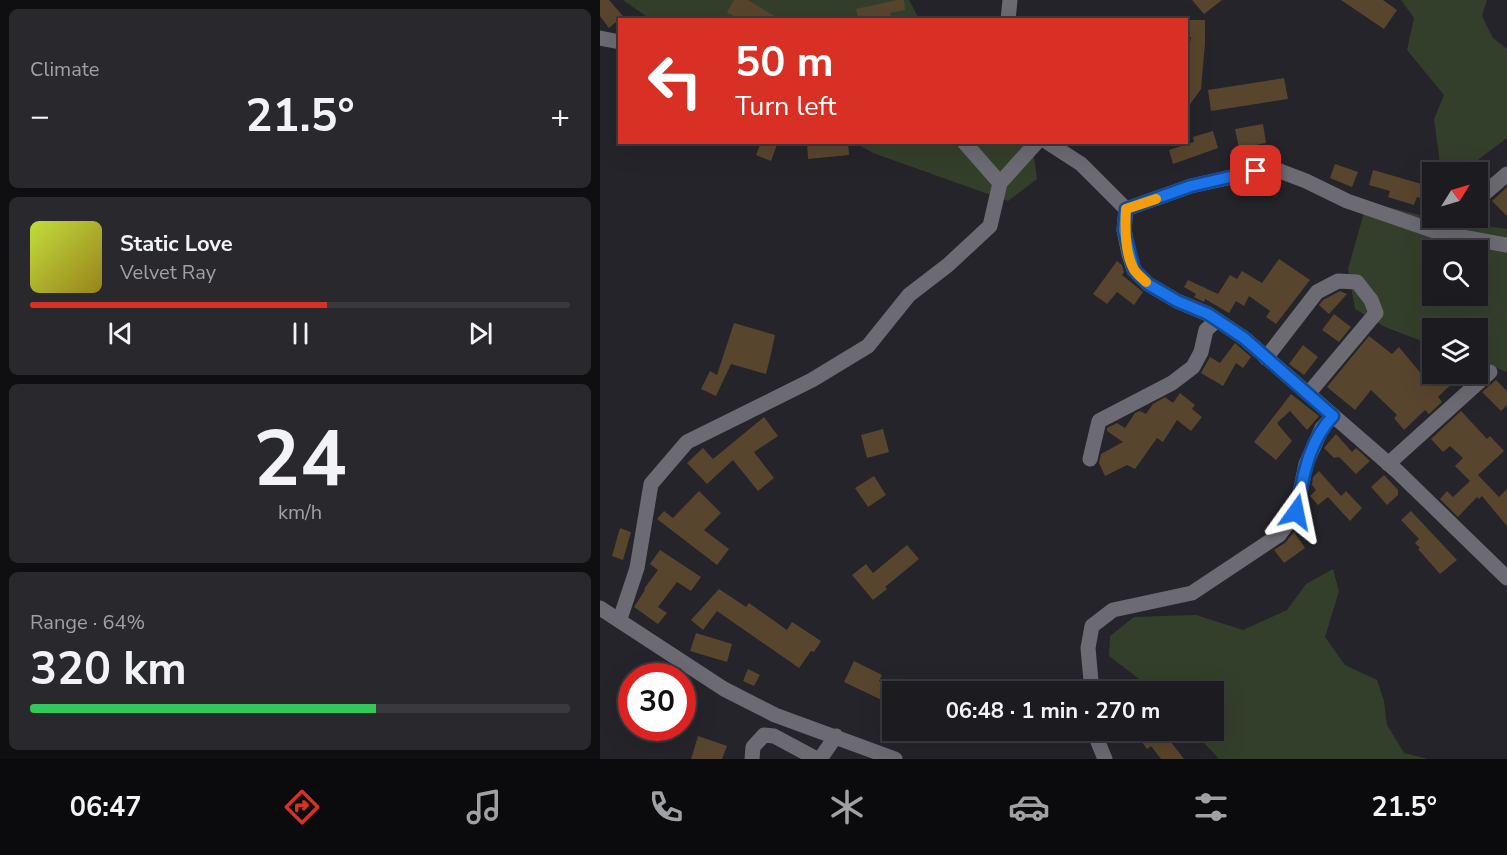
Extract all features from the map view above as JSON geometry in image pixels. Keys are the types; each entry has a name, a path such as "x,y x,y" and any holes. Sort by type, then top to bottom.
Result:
{"street":[{"path":"1008,18 1010,0"},
{"path":"600,38 618,42"},
{"path":"966,144 1000,183"},
{"path":"620,619 637,568 651,484 687,442 812,380 868,346 909,295 948,265 990,226 1000,183 1035,144"},
{"path":"1050,144 1081,164 1126,209"},
{"path":"1126,209 1191,186 1272,168 1347,201 1440,233 1507,245"},
{"path":"1488,190 1507,174"},
{"path":"1126,209 1124,230 1134,270 1148,284 1177,301 1208,314 1244,338 1388,464 1507,578"},
{"path":"1440,233 1446,228"},
{"path":"1266,358 1317,292 1338,281 1357,282 1371,300 1376,313 1308,394"},
{"path":"1090,459 1099,421 1172,383 1193,367 1201,352 1206,330 1217,320"},
{"path":"1388,464 1490,372"},
{"path":"1091,681 1088,648 1092,626 1113,609 1192,593 1279,535 1296,512 1306,464 1322,428 1333,416"},
{"path":"600,608 724,689 775,714 895,759"},
{"path":"752,759 753,747 764,735 774,736 818,759 836,736"},
{"path":"1098,741 1105,759"}],"green space":[{"path":"623,0 909,0 918,18 649,18"},
{"path":"1401,0 1487,0 1482,16 1493,38 1507,49 1507,138 1475,162 1440,162 1434,119 1444,95 1407,50 1414,18"},
{"path":"857,144 1024,144 1033,150 1037,179 1008,201 873,153"},
{"path":"1367,202 1422,216 1422,228 1488,226 1507,229 1507,372 1488,365 1488,318 1422,318 1422,341 1385,327 1355,309 1348,269"},
{"path":"1333,569 1339,591 1325,637 1345,665 1377,680 1384,701 1387,725 1404,753 1428,759 1219,759 1202,741 1224,741 1224,681 1142,681 1109,656 1110,636 1134,617 1196,615 1243,630 1287,610 1306,584"}],"building":[{"path":"600,0 609,0 623,16 609,28 600,16"},
{"path":"734,0 748,0 778,18 737,18 727,12"},
{"path":"904,0 905,10 890,13 892,18 858,18 856,9"},
{"path":"1192,0 1222,0 1204,14"},
{"path":"1341,0 1383,0 1397,10 1384,29"},
{"path":"1188,20 1205,20 1201,89 1188,107 1188,55 1191,37 1188,37"},
{"path":"1284,78 1288,99 1211,111 1208,90"},
{"path":"1263,124 1266,143 1239,148 1235,129"},
{"path":"1213,131 1218,148 1173,164 1169,150 1194,142 1193,137"},
{"path":"760,144 777,144 771,161 756,155"},
{"path":"807,144 848,144 849,155 808,159"},
{"path":"1335,164 1358,172 1352,187 1330,178"},
{"path":"1373,170 1422,184 1422,199 1417,197 1414,205 1388,197 1390,191 1369,185"},
{"path":"1507,187 1507,216 1492,201"},
{"path":"1279,259 1310,280 1276,324 1266,317 1270,311 1249,296 1244,306 1236,301 1229,313 1205,299 1204,302 1194,297 1196,294 1184,287 1188,280 1218,294 1230,275 1237,279 1242,271 1262,283"},
{"path":"1117,261 1122,265 1124,272 1122,275 1143,292 1134,305 1117,292 1107,304 1093,294"},
{"path":"1340,291 1347,294 1329,314 1319,305 1323,300"},
{"path":"1334,314 1351,327 1339,342 1322,330"},
{"path":"734,323 775,335 771,354 766,374 731,364 716,396 701,389 710,371 717,375"},
{"path":"1369,336 1392,354 1399,347 1422,375 1422,384 1452,384 1438,397 1442,402 1429,414 1425,410 1404,430 1394,418 1397,415 1371,390 1355,410 1327,387"},
{"path":"1235,343 1251,357 1243,368 1236,363 1223,386 1201,373 1210,357 1220,363"},
{"path":"1303,345 1318,357 1304,375 1289,364"},
{"path":"1496,380 1507,391 1507,405 1501,411 1482,392"},
{"path":"1180,393 1195,405 1192,409 1202,417 1191,431 1177,420 1163,442 1157,438 1135,469 1127,465 1105,476 1099,463 1101,454 1123,442 1107,431 1107,428 1117,423 1125,428 1135,413 1140,411 1146,414 1153,404 1165,397 1173,403"},
{"path":"1291,394 1319,416 1307,430 1290,411 1277,423 1292,441 1276,460 1254,442"},
{"path":"1461,411 1487,439 1490,436 1504,451 1478,475 1499,497 1507,489 1507,526 1482,496 1479,499 1477,497 1458,517 1440,499 1447,491 1453,497 1470,481 1455,466 1463,458 1450,446 1443,452 1431,439"},
{"path":"764,417 778,436 754,452 774,478 758,491 733,460 707,484 687,463 703,448 713,459"},
{"path":"883,429 889,452 867,458 861,435"},
{"path":"1336,434 1352,452 1356,448 1370,461 1356,474 1339,457 1334,458 1324,448"},
{"path":"1319,471 1341,496 1346,491 1362,508 1350,521 1328,497 1318,505 1310,496 1316,490 1312,485 1313,477"},
{"path":"1384,475 1398,490 1398,495 1387,505 1371,487"},
{"path":"874,476 886,495 868,507 855,488"},
{"path":"699,491 721,513 704,530 729,549 717,565 657,519 664,511 673,518"},
{"path":"1411,511 1457,560 1440,574 1418,549 1420,548 1415,543 1419,539 1401,520"},
{"path":"620,528 631,532 623,560 612,556"},
{"path":"1294,532 1305,548 1284,563 1274,550 1285,543"},
{"path":"907,545 919,559 873,600 852,575 866,564 873,573"},
{"path":"660,550 701,577 691,591 677,582 658,607 667,613 658,624 634,607 658,570 650,564"},
{"path":"719,589 746,607 749,603 787,630 792,622 821,641 799,668 717,611 703,630 691,620"},
{"path":"696,633 732,644 727,662 690,651"},
{"path":"854,661 882,675 879,681 882,683 882,700 844,682"},
{"path":"748,669 760,675 754,686 743,681"},
{"path":"698,736 727,746 722,759 691,759"},
{"path":"1141,741 1170,741 1184,759 1161,759 1151,746 1147,749"}],"slow traffic":[{"path":"1146,282 1134,270 1129,254 1124,230 1126,209 1156,199"}],"route":[{"path":"1256,171 1191,186 1126,209 1124,230 1134,270 1148,284 1177,301 1208,314 1244,338 1333,416 1322,428 1306,464 1296,512"}]}
